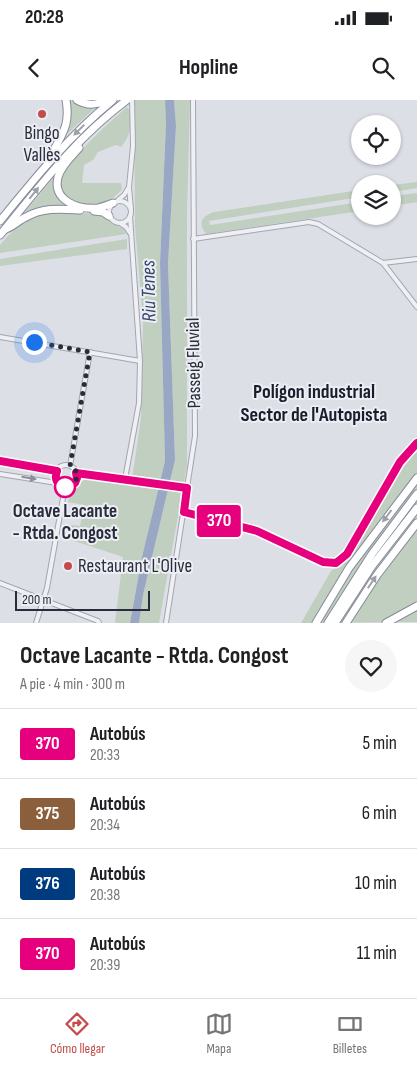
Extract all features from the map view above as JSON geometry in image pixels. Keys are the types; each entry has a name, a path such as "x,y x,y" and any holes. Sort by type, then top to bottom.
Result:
{"highway":[{"path":"48,162 65,130 67,118 66,100"},
{"path":"77,100 93,105 112,100"},
{"path":"0,221 48,162 80,128 112,100"},
{"path":"2,233 60,161 96,125 127,100"},
{"path":"96,125 58,176 58,191 64,200 73,205 94,208 115,202"},
{"path":"2,233 26,216 48,210 95,211 110,216"},
{"path":"316,623 349,568 417,478"},
{"path":"328,623 372,554 417,494"},
{"path":"335,623 372,566 417,508"},
{"path":"346,623 377,575 417,523"},
{"path":"386,623 417,606"}],"street":[{"path":"125,479 139,403 140,361 130,233 131,209 129,187 132,146 132,100"},
{"name":"Passeig Fluvial","path":"166,623 195,436 193,100"},
{"path":"129,187 124,195 109,209 110,216 114,221 126,227 130,233"},
{"path":"115,202 125,202 131,209"},
{"path":"120,223 126,221 130,216"},
{"path":"193,239 309,222 318,224 383,263 417,307"},
{"path":"383,263 417,259"},
{"path":"0,337 140,361"},
{"path":"70,466 90,352"},
{"path":"184,512 257,531 323,562 336,563 347,554 400,462 417,443"},
{"path":"0,461 57,471"},
{"path":"57,482 57,471 62,466 70,466 76,473 77,478 75,483 65,487"},
{"path":"76,473 187,488"},
{"path":"0,474 57,482 65,487"},
{"path":"36,623 44,601 65,487"},
{"path":"0,583 98,620 99,623"}],"green space":[{"path":"68,100 73,100 79,105 97,106 66,135 69,120"},
{"path":"134,100 165,100 166,123 160,263 165,461 142,557 130,623 115,623 123,557 62,537 64,524 80,526 84,505 68,502 72,492 80,483 86,479 99,480 99,478 130,484 132,479 141,418 143,321 135,226"},
{"path":"174,100 190,100 187,215 187,465 159,623 139,623 143,595 175,460 168,264 176,126"},
{"path":"127,107 130,111 130,130 125,143 121,147 116,145 98,152 93,160 84,165 82,183 121,183 122,189 109,201 96,205 82,203 65,197 60,187 61,179 67,168 87,145"},
{"path":"55,176 57,195 71,208 28,213 26,211"},
{"path":"417,182 417,188 401,191 401,184"},
{"path":"351,191 351,198 209,221 210,225 351,203 351,212 206,234 201,223 202,220 214,212"},
{"path":"417,193 417,202 401,205 401,195"},
{"path":"54,212 101,214 113,224 123,228 126,234 0,253 0,245 17,227 30,219"},
{"path":"127,239 127,249 0,266 0,259"},
{"path":"417,448 417,622 301,623 331,571 347,559 403,463"}],"water":[{"path":"165,100 174,100 176,126 168,264 175,460 143,595 139,623 130,623 142,557 165,461 160,263 166,123"}],"bus line":[{"name":"370","path":"0,461 57,471 57,482 65,487 75,483 76,473 187,488 184,512 257,531 323,562 336,563 347,554 400,462 417,443"}],"place":[{"name":"Bingo Vallès","path":"42,114"},
{"name":"Octave Lacante - Rtda. Congost","path":"65,487"},
{"name":"Restaurant L'Olive","path":"68,566"}],"district":[{"name":"Polígon industrial Sector de l'Autopista","path":"314,404"}],"route":[{"path":"34,342 90,352 70,466 76,471 77,478 75,483 65,487"}],"water label":[{"name":"Riu Tenes","path":"149,291"}]}
